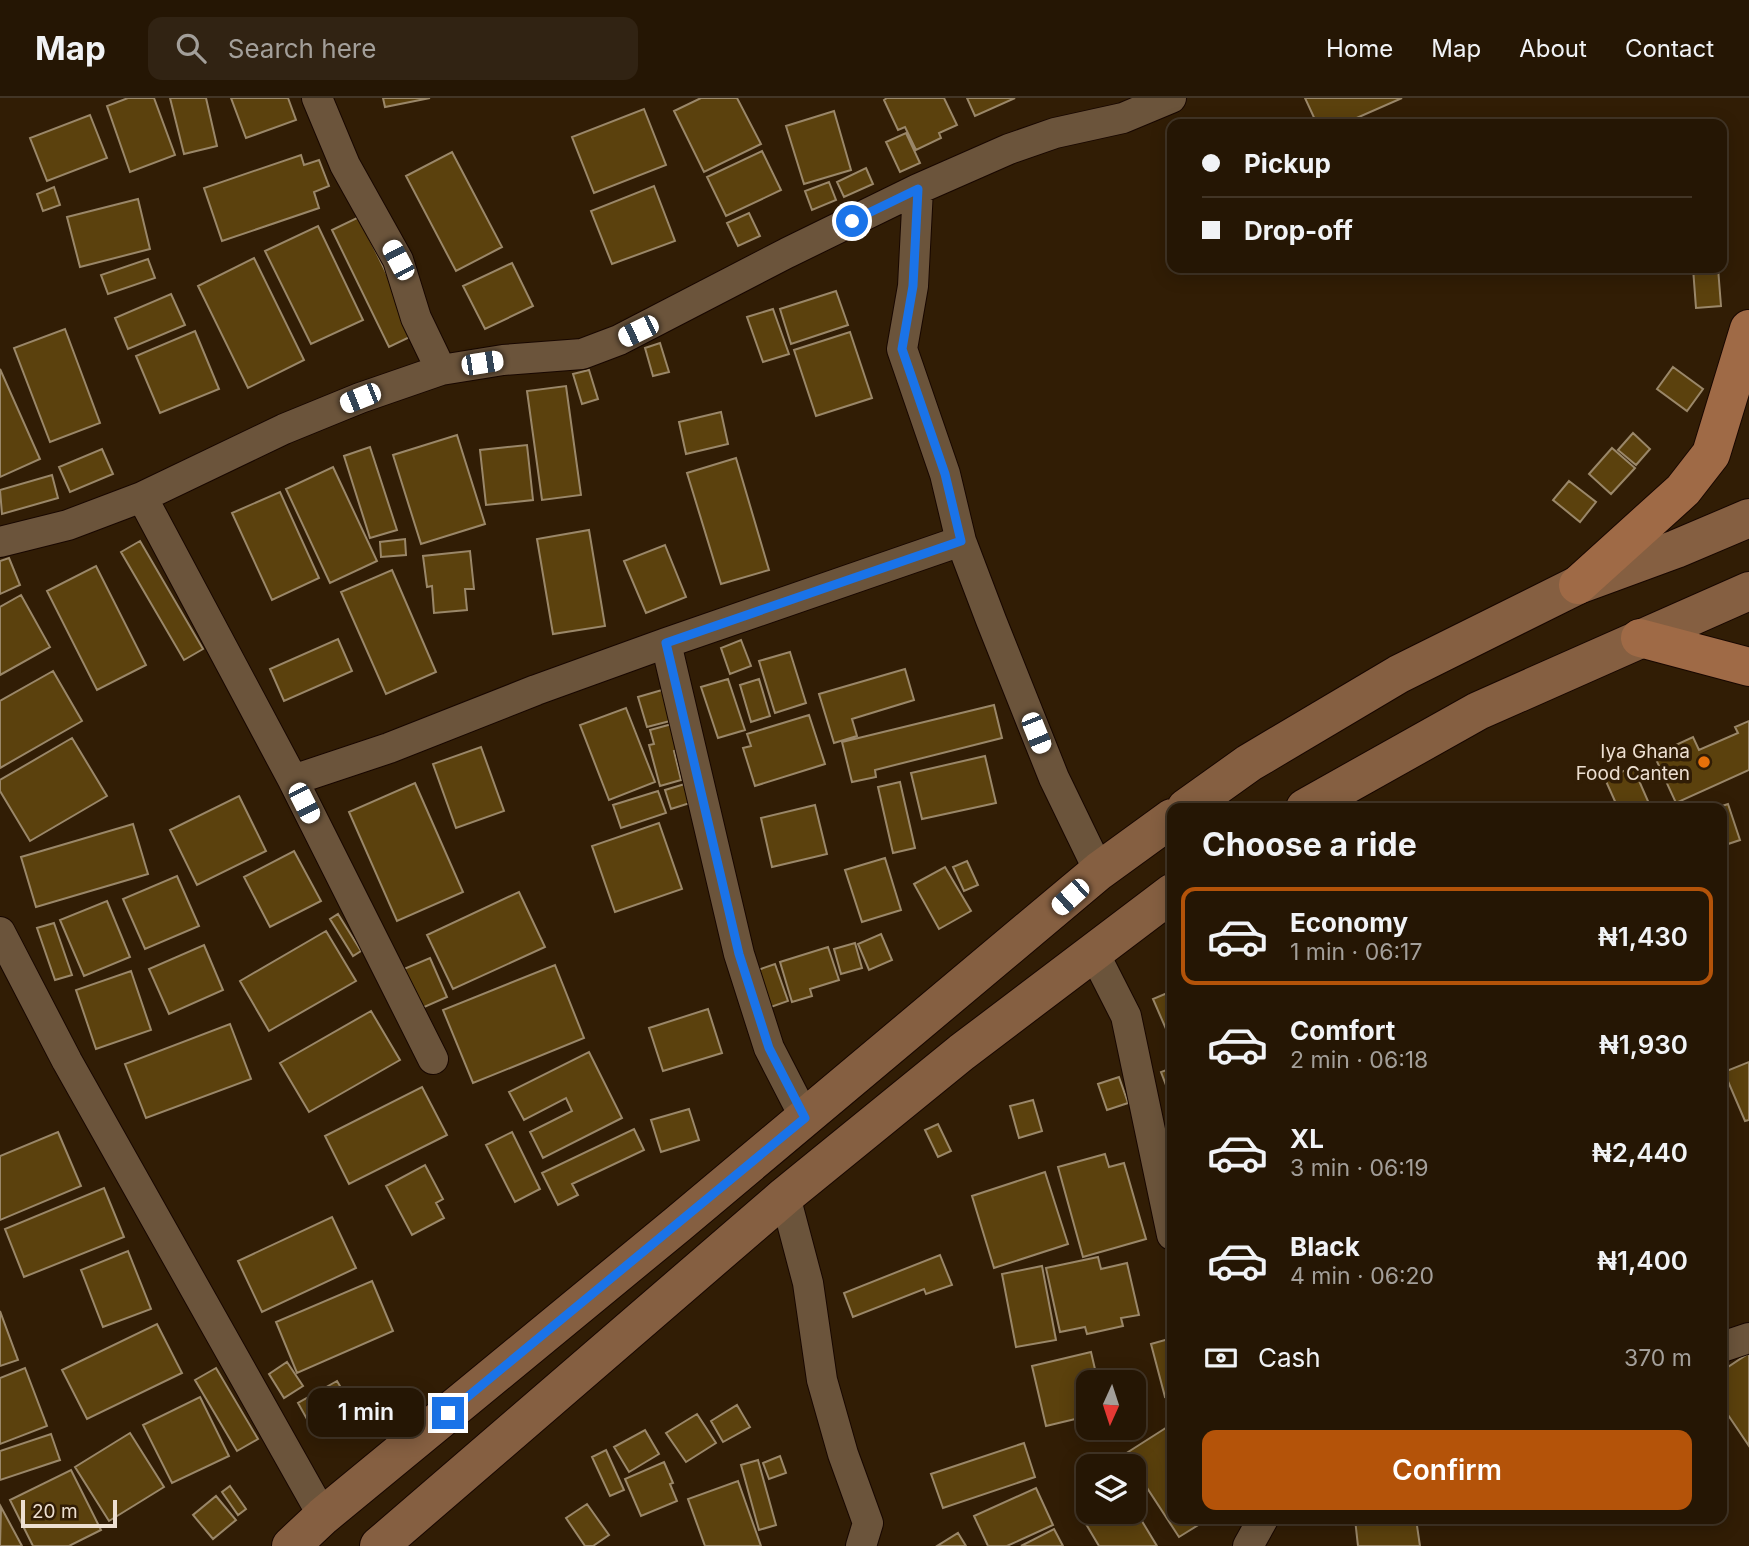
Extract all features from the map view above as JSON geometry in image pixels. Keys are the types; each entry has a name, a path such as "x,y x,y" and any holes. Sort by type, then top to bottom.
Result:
{"main road":[{"path":"1578,585 1683,490 1710,454 1749,329"},
{"path":"1193,803 1249,763 1399,674 1578,585 1676,550 1749,518"},
{"path":"1315,803 1478,711 1749,591"},
{"path":"1640,638 1749,667"},
{"path":"291,1546 323,1516 1100,871 1167,822"},
{"path":"379,1546 785,1196 962,1052 1167,897"}],"street":[{"path":"317,98 345,165 398,260 416,318 440,370"},
{"path":"0,542 68,525 142,497 284,429 440,370 503,360 582,354 619,340 787,253 918,189 1009,149 1055,133 1123,118 1171,98"},
{"path":"918,189 913,286 902,349 945,474 961,541 1054,778 1100,871"},
{"path":"142,497 293,780 433,1059"},
{"path":"293,780 389,748 536,690 666,643 961,541"},
{"path":"666,643 739,954 769,1048 805,1118"},
{"path":"0,932 67,1061 323,1516"},
{"path":"1094,953 1126,1016 1167,1211"},
{"path":"785,1196 808,1283 822,1380 843,1454 867,1523 861,1546"},
{"path":"1727,1345 1749,1338"},
{"path":"1248,1546 1260,1524"}],"building":[{"path":"128,98 154,98 175,155 130,172 107,106"},
{"path":"170,98 206,98 217,146 184,154"},
{"path":"231,98 288,98 296,120 246,138"},
{"path":"383,98 430,98 385,107"},
{"path":"701,98 737,98 761,144 704,172 674,111"},
{"path":"944,98 957,125 939,133 941,138 916,150 905,127 898,130 884,100"},
{"path":"967,98 1015,98 975,116"},
{"path":"1305,98 1402,98 1354,119 1315,119"},
{"path":"644,109 666,165 594,193 572,137"},
{"path":"834,111 851,170 804,184 786,126"},
{"path":"90,115 107,158 47,181 30,138"},
{"path":"906,133 920,163 900,172 886,142"},
{"path":"762,151 781,190 726,216 707,177"},
{"path":"452,152 502,247 456,271 406,176"},
{"path":"301,155 304,165 319,160 329,186 314,192 319,208 222,241 204,188"},
{"path":"866,168 873,184 844,197 837,182"},
{"path":"829,182 836,200 812,210 805,191"},
{"path":"654,186 675,241 612,264 591,211"},
{"path":"54,187 60,205 43,211 37,194"},
{"path":"138,199 150,249 80,267 67,217"},
{"path":"749,213 760,236 738,246 727,223"},
{"path":"359,217 416,334 389,347 332,230"},
{"path":"318,226 363,320 311,344 265,251"},
{"path":"254,258 304,360 248,388 198,286"},
{"path":"148,259 155,278 108,294 101,275"},
{"path":"512,263 533,306 485,329 463,286"},
{"path":"1693,273 1718,273 1721,306 1696,308"},
{"path":"836,291 848,325 791,344 780,309"},
{"path":"171,294 185,325 128,349 115,318"},
{"path":"773,309 789,354 763,362 747,317"},
{"path":"65,329 100,423 50,442 14,348"},
{"path":"195,331 219,389 160,413 136,356"},
{"path":"850,332 872,398 816,416 794,350"},
{"path":"660,343 669,372 653,376 645,348"},
{"path":"1673,367 1703,389 1687,411 1657,389"},
{"path":"0,369 40,459 0,477"},
{"path":"589,370 598,399 582,404 573,374"},
{"path":"566,386 581,495 542,500 527,391"},
{"path":"721,412 728,444 686,454 679,422"},
{"path":"1633,433 1650,449 1636,465 1618,450"},
{"path":"457,435 485,524 421,544 393,455"},
{"path":"527,445 533,500 486,505 480,450"},
{"path":"370,447 397,530 370,538 344,456"},
{"path":"1612,448 1635,468 1611,494 1589,474"},
{"path":"102,449 113,474 70,492 59,467"},
{"path":"736,458 769,570 721,584 687,473"},
{"path":"333,467 377,561 330,583 286,489"},
{"path":"52,475 58,498 2,514 0,490"},
{"path":"1569,481 1596,502 1580,522 1553,500"},
{"path":"280,492 319,578 272,600 232,513"},
{"path":"589,530 605,626 553,634 537,539"},
{"path":"405,539 406,555 381,557 380,542"},
{"path":"140,541 203,649 184,660 121,552"},
{"path":"665,545 686,597 646,613 624,561"},
{"path":"470,551 474,589 465,589 467,610 434,613 432,586 427,587 423,556"},
{"path":"9,558 20,585 0,594 0,561"},
{"path":"96,566 146,665 97,690 47,591"},
{"path":"392,570 436,672 386,694 341,592"},
{"path":"21,595 50,647 0,675 0,607"},
{"path":"338,639 352,671 284,701 270,669"},
{"path":"741,640 751,666 730,674 721,648"},
{"path":"790,652 806,703 775,713 759,661"},
{"path":"905,669 914,700 852,719 857,736 834,743 819,694"},
{"path":"53,671 82,721 0,768 0,701"},
{"path":"728,679 745,730 718,738 701,687"},
{"path":"759,679 770,716 751,722 740,685"},
{"path":"662,690 670,721 647,727 638,697"},
{"path":"994,705 1002,738 875,770 876,777 852,782 842,742"},
{"path":"626,708 655,782 609,800 580,725"},
{"path":"809,715 825,764 755,786 743,748 751,746 747,734"},
{"name":"Iya Ghana Food Canten","path":"1749,721 1749,770 1676,803 1654,755 1693,737 1699,750 1738,733 1735,727"},
{"path":"672,724 679,750 674,751 681,780 660,786 649,745 654,744 650,730"},
{"path":"72,738 107,796 30,841 0,791 0,780"},
{"path":"481,747 504,811 456,828 433,764"},
{"path":"985,756 996,803 922,819 911,773"},
{"path":"1633,767 1649,803 1616,803 1605,779"},
{"path":"900,782 915,848 893,853 878,787"},
{"path":"415,783 463,892 397,921 349,812"},
{"path":"688,783 693,802 671,809 665,790"},
{"path":"658,791 666,813 621,828 613,805"},
{"path":"239,796 266,851 197,885 170,830"},
{"path":"1727,804 1740,840 1727,844"},
{"path":"815,805 827,854 772,867 761,818"},
{"path":"659,823 682,889 615,912 592,846"},
{"path":"133,824 148,874 36,907 21,857"},
{"path":"294,851 321,901 270,927 244,877"},
{"path":"885,858 901,910 862,922 845,870"},
{"path":"967,861 978,885 964,891 953,867"},
{"path":"945,867 971,911 939,929 914,884"},
{"path":"177,876 199,926 145,949 123,899"},
{"path":"519,892 545,947 453,989 427,935"},
{"path":"107,901 130,957 84,976 60,920"},
{"path":"338,914 361,951 353,956 330,919"},
{"path":"54,923 72,975 55,980 37,928"},
{"path":"326,931 356,981 269,1031 240,981"},
{"path":"881,934 892,960 869,970 858,944"},
{"path":"855,943 862,968 841,974 834,949"},
{"path":"204,945 223,990 169,1014 149,969"},
{"path":"828,947 839,980 810,989 812,996 792,1002 780,962"},
{"path":"430,958 447,997 422,1008 404,969"},
{"path":"775,964 788,1001 768,1008 755,971"},
{"path":"555,965 584,1038 473,1083 443,1010"},
{"path":"131,971 151,1030 96,1049 76,990"},
{"path":"1167,993 1166,1029 1153,999"},
{"path":"708,1009 722,1053 663,1071 649,1028"},
{"path":"371,1011 400,1060 309,1112 280,1063"},
{"path":"230,1024 251,1079 146,1118 125,1064"},
{"path":"589,1052 622,1118 543,1158 530,1132 572,1111 566,1098 524,1120 509,1092"},
{"path":"1749,1062 1749,1120 1745,1121 1727,1079 1727,1071"},
{"path":"1167,1070 1167,1088 1161,1072"},
{"path":"1119,1077 1128,1103 1107,1110 1098,1084"},
{"path":"422,1087 447,1135 349,1184 325,1136"},
{"path":"1033,1100 1042,1131 1019,1138 1010,1106"},
{"path":"689,1109 699,1140 661,1152 651,1120"},
{"path":"938,1124 951,1151 938,1157 925,1130"},
{"path":"634,1129 644,1150 572,1184 578,1195 558,1205 542,1173"},
{"path":"58,1132 81,1186 0,1220 0,1156"},
{"path":"512,1132 540,1189 515,1202 486,1145"},
{"path":"1105,1154 1109,1167 1124,1163 1146,1239 1083,1257 1058,1167"},
{"path":"425,1165 443,1199 436,1203 444,1218 412,1235 386,1186"},
{"path":"1045,1172 1068,1244 994,1268 972,1196"},
{"path":"104,1188 124,1237 24,1277 5,1229"},
{"path":"332,1217 356,1268 262,1312 238,1261"},
{"path":"128,1251 151,1309 103,1327 81,1270"},
{"path":"940,1255 952,1285 926,1294 924,1289 853,1317 844,1293"},
{"path":"1098,1257 1101,1269 1127,1263 1139,1315 1121,1318 1123,1326 1087,1334 1085,1327 1060,1332 1046,1268"},
{"path":"1042,1266 1056,1340 1016,1347 1002,1274"},
{"path":"372,1281 393,1331 297,1373 276,1322"},
{"path":"0,1311 18,1360 0,1366"},
{"path":"157,1324 182,1373 87,1419 62,1370"},
{"path":"1167,1339 1165,1397 1151,1344"},
{"path":"1091,1352 1095,1370 1076,1370 1076,1419 1046,1426 1032,1366"},
{"path":"1749,1353 1749,1446 1727,1413 1727,1368"},
{"path":"287,1362 303,1386 284,1398 269,1374"},
{"path":"25,1368 47,1426 0,1444 0,1378"},
{"path":"216,1368 258,1439 237,1451 195,1380"},
{"path":"337,1381 353,1408 313,1430 298,1403"},
{"path":"200,1397 229,1456 172,1483 143,1425"},
{"path":"737,1405 750,1427 723,1442 711,1421"},
{"path":"697,1414 716,1443 686,1462 666,1433"},
{"path":"1167,1427 1167,1519 1146,1486 1146,1454 1125,1454"},
{"path":"645,1430 659,1454 629,1472 614,1447"},
{"path":"130,1433 164,1487 109,1521 75,1467"},
{"path":"51,1434 60,1460 0,1480 0,1451"},
{"path":"1024,1443 1035,1477 943,1508 931,1474"},
{"path":"606,1450 624,1490 610,1496 592,1457"},
{"path":"780,1456 786,1473 769,1479 763,1463"},
{"path":"758,1460 776,1525 759,1530 741,1465"},
{"path":"664,1462 677,1501 641,1516 625,1479"},
{"path":"71,1470 101,1530 69,1546 33,1546 10,1500"},
{"path":"738,1481 761,1546 705,1546 688,1499"},
{"path":"230,1486 246,1509 238,1515 222,1492"},
{"path":"1036,1488 1053,1525 1007,1546 988,1546 974,1516"},
{"path":"216,1496 236,1520 213,1539 193,1515"},
{"path":"587,1504 609,1535 593,1546 585,1546 566,1518"},
{"path":"1,1507 22,1546 0,1546"},
{"path":"1086,1524 1144,1524 1157,1546 1099,1546"},
{"path":"1171,1524 1200,1524 1179,1537"},
{"path":"1356,1524 1417,1524 1420,1546 1358,1546"},
{"path":"1054,1529 1063,1546 1021,1546"},
{"path":"958,1533 966,1546 937,1546"}],"place":[{"name":"Iya Ghana Food Canten","path":"1704,762"}],"route":[{"path":"448,1413 805,1118 769,1048 739,954 666,643 961,541 945,474 902,349 913,286 918,189 852,221"}]}
